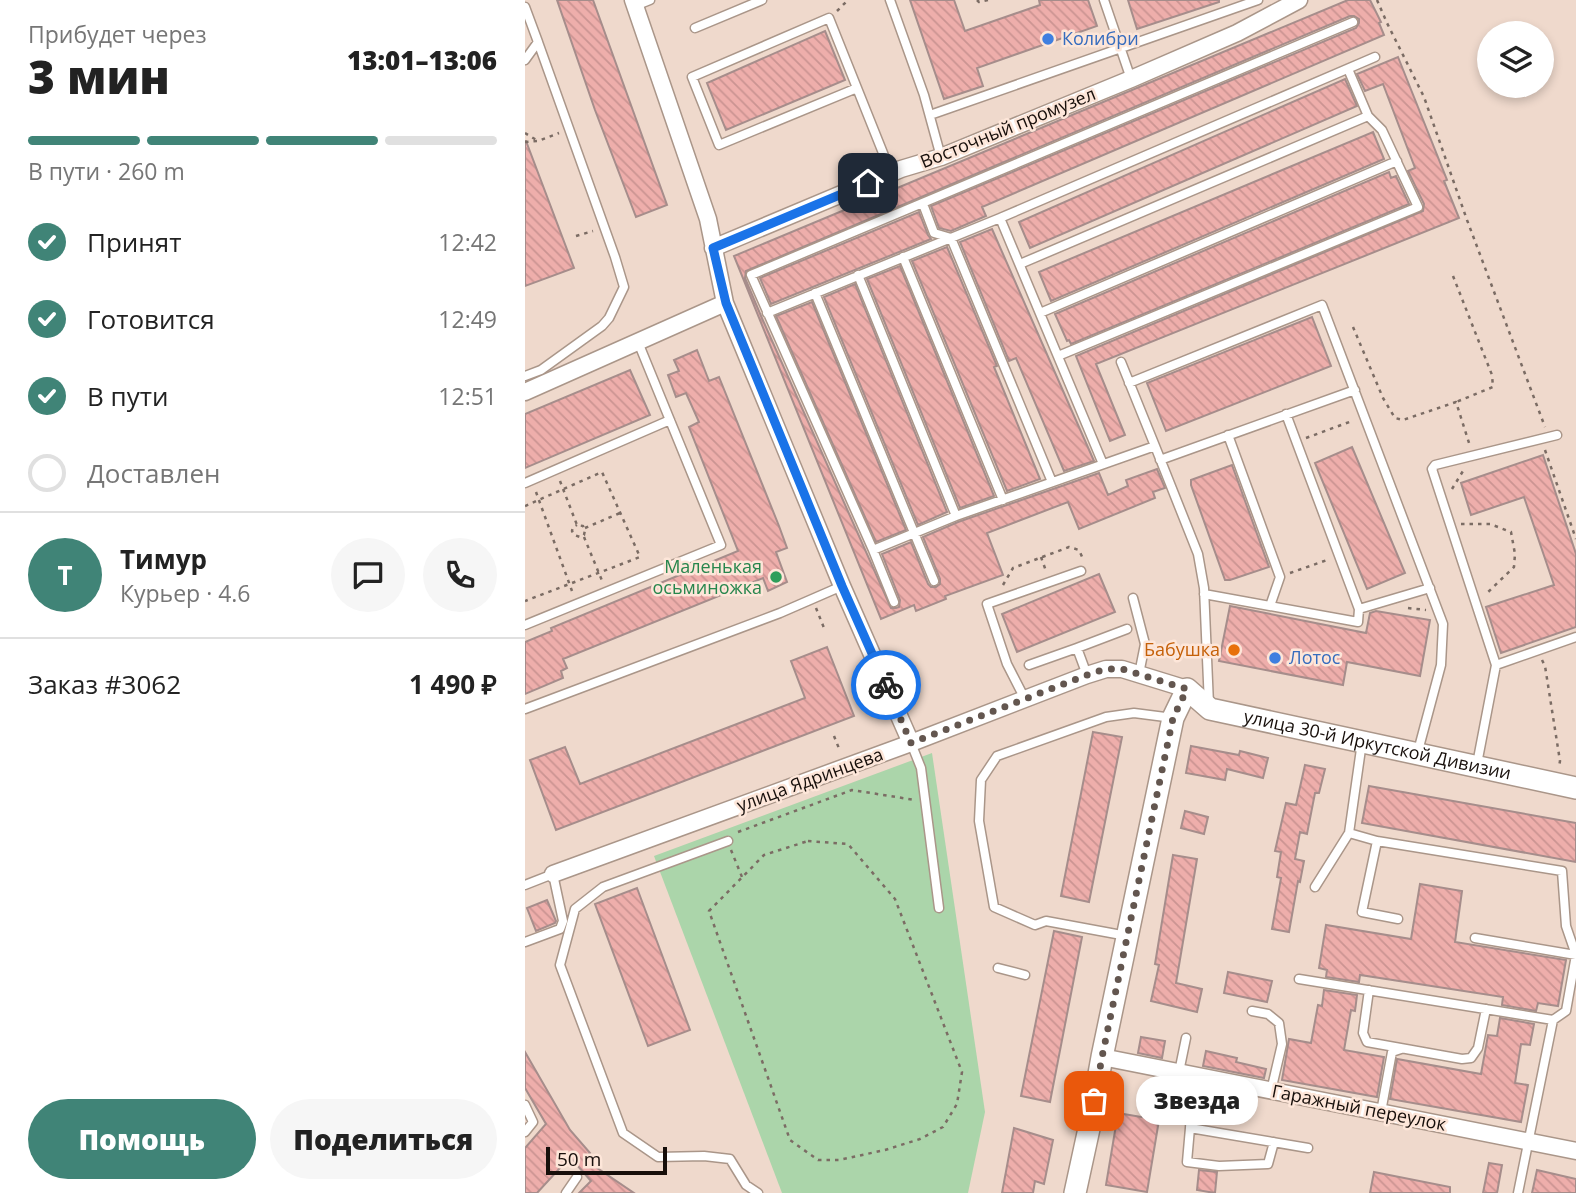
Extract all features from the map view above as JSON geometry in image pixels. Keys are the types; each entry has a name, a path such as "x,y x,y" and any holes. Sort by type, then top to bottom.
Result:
{"street":[{"name":"Восточный промузел","path":"713,248 891,173 941,157 1131,79 1237,33 1299,0"},
{"path":"639,2 708,219 726,303 842,586 911,743"},
{"path":"525,392 726,303"},
{"name":"улица Ядринцева","path":"553,874 1105,669 1122,669 1187,689"},
{"path":"1075,1193 1173,718 1187,689"},
{"name":"улица 30-й Иркутской Дивизии","path":"1187,689 1210,709 1566,786"},
{"name":"Гаражный переулок","path":"1102,1057 1576,1151"}],"lane":[{"path":"695,28 760,0"},
{"path":"890,0 930,115 941,157"},
{"path":"1104,0 1131,79"},
{"path":"930,115 1258,0"},
{"path":"525,8 624,287 610,318 602,326 541,370 525,376"},
{"path":"857,88 719,145 692,77 829,18 857,88 891,173"},
{"path":"894,602 751,275 1353,22"},
{"path":"525,60 538,42"},
{"path":"767,313 1000,218 1375,57"},
{"path":"1058,356 1418,207 1383,130 1368,116 1348,69"},
{"path":"1020,264 1368,116"},
{"path":"1040,313 1397,162"},
{"path":"923,204 934,233 951,237"},
{"path":"1000,218 1103,464"},
{"path":"951,237 1052,482"},
{"path":"903,257 1003,500"},
{"path":"858,275 956,516"},
{"path":"815,293 934,581"},
{"path":"1129,383 1322,305 1443,624 1441,666 1417,754"},
{"path":"525,625 721,545 638,342"},
{"path":"1121,362 1198,554 1204,594 1210,709"},
{"path":"1160,460 1356,390"},
{"path":"1204,594 1358,622 1359,609 1286,414"},
{"path":"528,482 670,420"},
{"path":"1228,435 1280,577 1270,606"},
{"path":"1476,767 1496,664 1432,469 1435,465 1549,437"},
{"path":"873,550 956,516 1155,446"},
{"path":"1025,699 1007,664 987,604 1081,570"},
{"path":"525,709 768,618 842,586"},
{"path":"1359,609 1430,588"},
{"path":"1133,598 1145,644 1139,674"},
{"path":"1029,665 1127,629"},
{"path":"1496,664 1576,638"},
{"path":"1077,648 1087,675"},
{"path":"1127,936 1046,921 1035,925 994,907 979,821 981,780 997,756 1106,716 1134,713 1173,718"},
{"path":"1315,887 1349,833 1362,742"},
{"path":"911,743 921,768 939,908"},
{"path":"1349,833 1377,842 1562,871 1566,926 1576,955 1566,1011 1553,1020 1518,1193"},
{"path":"728,841 603,887 575,909 560,965 623,1133 658,1157 704,1156 730,1159 746,1185 758,1193"},
{"path":"1377,842 1362,912 1398,919"},
{"path":"525,885 553,874 563,921 560,929 525,942"},
{"path":"1475,938 1576,955"},
{"path":"998,968 1025,975"},
{"path":"1299,979 1553,1020"},
{"path":"1369,990 1363,1033 1367,1042 1462,1059 1471,1058 1478,1048 1486,1009"},
{"path":"1252,1011 1268,1014 1279,1023 1282,1044 1271,1091"},
{"path":"1186,1038 1190,1128 1187,1162 1219,1166 1268,1164 1273,1142"},
{"path":"1381,1112 1392,1052 1404,1048"},
{"path":"525,1105 533,1122 525,1132"},
{"path":"1190,1128 1308,1148"},
{"path":"566,1193 577,1177"}],"path":[{"path":"977,0 988,0"},
{"path":"1377,0 1424,97 1549,437 1576,539"},
{"path":"525,142 538,141 568,129"},
{"path":"525,133 538,141"},
{"path":"576,236 604,227"},
{"path":"1353,327 1383,398 1395,418 1403,420 1493,387 1492,375 1453,276"},
{"path":"1443,504 1473,456 1456,402"},
{"path":"1296,442 1365,416"},
{"path":"555,470 577,524 585,528"},
{"path":"525,506 602,472 640,558 525,601"},
{"path":"528,482 539,500 577,604"},
{"path":"585,528 620,513"},
{"path":"577,524 573,527 573,534 583,536"},
{"path":"1450,524 1490,524 1511,532 1515,554 1514,567 1475,603"},
{"path":"585,528 583,536 607,592"},
{"path":"992,602 1013,568 1069,547 1079,550 1084,561 1081,570"},
{"path":"1280,577 1339,555"},
{"path":"812,599 824,628"},
{"path":"1538,650 1545,666 1566,786"},
{"path":"834,736 840,751"},
{"path":"742,877 728,841 732,834 852,790 926,802"},
{"path":"808,841 848,844 895,900 962,1072 957,1104 943,1127 920,1139 839,1160 818,1160 790,1140 709,911 742,877 764,855 808,841"}],"green space":[{"path":"932,753 985,1112 968,1193 782,1193 654,856"}],"building":[{"path":"557,0 593,0 667,205 636,217"},
{"path":"910,0 954,0 965,31 1040,5 1039,0 1088,0 1097,26 977,68 983,86 944,99"},
{"path":"1128,0 1219,0 1219,2 1137,29"},
{"path":"1348,0 1370,0 1384,35 982,207 986,216 951,231 939,228 931,206 1356,28 1359,19 1350,16 746,271 745,278 761,316 891,608 899,607 900,600 882,554 911,542 928,584 936,587 940,584 940,579 923,537 958,522 1099,473 1108,495 1128,486 1126,480 1157,469 1165,488 1153,492 1155,498 1079,529 1068,502 987,533 1003,575 945,596 946,599 916,611 914,605 881,619 734,256"},
{"path":"825,31 845,80 726,130 707,83"},
{"path":"1398,57 1447,180 1444,181 1459,218 1096,364 1125,435 1110,441 1076,356 1423,211 1424,204 1408,171 1415,168 1383,84 1365,91 1357,74"},
{"path":"1345,79 1357,106 1030,248 1019,222"},
{"path":"1373,132 1384,159 1051,301 1039,272"},
{"path":"525,141 574,268 525,286"},
{"path":"1389,172 1391,178 1396,176 1409,204 1071,344 1067,341 1055,314"},
{"path":"919,212 931,239 771,304 760,278"},
{"path":"992,229 1094,461 1064,471 1016,358 1009,361 960,242"},
{"path":"947,247 997,366 994,367 1040,479 1007,491 912,261"},
{"path":"900,266 994,496 960,508 867,279"},
{"path":"855,284 947,512 918,525 824,297"},
{"path":"812,302 906,530 876,542 776,316"},
{"path":"1312,317 1331,366 1166,431 1147,383"},
{"path":"697,350 709,381 719,377 779,526 787,548 776,552 787,582 768,591 763,578 563,659 567,668 561,671 563,678 525,694 525,642 552,631 551,628 738,551 689,427 699,422 686,393 676,397 668,375 679,371 674,360"},
{"path":"630,370 650,415 525,468 525,414"},
{"path":"1352,447 1405,573 1367,589 1315,463"},
{"path":"1543,455 1576,554 1576,627 1501,653 1486,607 1554,585 1524,497 1471,515 1461,483"},
{"path":"1232,465 1269,567 1225,580 1191,480"},
{"path":"1099,574 1115,612 1017,652 1002,614"},
{"path":"1230,606 1366,633 1370,613 1376,611 1430,620 1420,676 1347,662 1343,685 1219,661"},
{"path":"827,647 854,716 556,830 530,760 565,747 580,784 805,698 791,661"},
{"path":"1093,732 1122,737 1089,902 1061,896"},
{"path":"1191,746 1239,755 1240,751 1268,758 1263,778 1227,769 1225,780 1186,773"},
{"path":"1305,765 1325,769 1319,793 1315,793 1307,834 1300,832 1295,859 1304,861 1289,932 1272,929 1281,878 1277,877 1281,852 1275,851 1286,803 1296,805"},
{"path":"1369,786 1576,823 1576,862 1362,823"},
{"path":"1185,811 1208,817 1204,834 1181,828"},
{"path":"1173,855 1197,859 1176,983 1202,989 1197,1012 1151,1001 1159,965 1155,964"},
{"path":"1420,884 1462,891 1455,942 1566,960 1558,1006 1538,1003 1536,1011 1502,1005 1503,997 1360,975 1359,982 1326,977 1327,970 1319,968 1326,925 1411,939"},
{"path":"637,888 690,1030 648,1046 595,904"},
{"path":"547,900 556,921 536,931 527,908"},
{"path":"1054,931 1082,937 1050,1102 1021,1096"},
{"path":"1228,972 1272,981 1267,1002 1224,993"},
{"path":"1324,990 1357,995 1355,1011 1351,1010 1344,1050 1384,1057 1377,1097 1282,1080 1289,1039 1311,1043 1318,1005 1322,1006"},
{"path":"1500,1018 1534,1024 1530,1045 1521,1044 1515,1083 1528,1085 1521,1122 1390,1099 1397,1059 1481,1074 1488,1035 1497,1036"},
{"path":"1141,1037 1165,1041 1162,1058 1138,1053"},
{"path":"1206,1051 1237,1058 1236,1062 1266,1069 1264,1078 1203,1066"},
{"path":"525,1052 570,1130 590,1153 584,1159 634,1193 579,1193 591,1181 570,1157 537,1193 525,1193 525,1148 546,1124 525,1088"},
{"path":"1170,1081 1183,1084 1180,1099 1167,1096"},
{"path":"1118,1113 1159,1120 1147,1192 1106,1185"},
{"path":"1014,1128 1053,1140 1044,1184 1035,1181 1033,1193 1002,1193"},
{"path":"1489,1163 1502,1165 1497,1193 1483,1193"},
{"path":"1199,1170 1217,1172 1215,1193 1197,1190"},
{"path":"1537,1170 1576,1179 1576,1193 1532,1193"},
{"path":"1374,1172 1450,1187 1450,1193 1370,1193"}],"way so far":[{"path":"886,685 911,743 1105,669 1122,669 1187,689 1173,718 1094,1101"}],"place":[{"name":"Колибри","path":"1048,39"},
{"name":"Маленькая осьминожка","path":"776,577"},
{"name":"Бабушка","path":"1234,650"},
{"name":"Лотос","path":"1275,658"},
{"name":"Звезда","path":"1094,1101"}],"route":[{"path":"868,183 713,248 726,303 842,586 886,685"}]}
